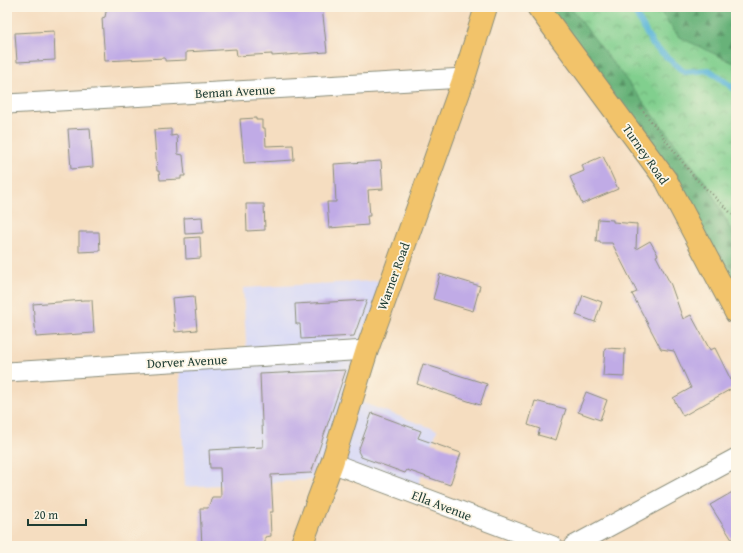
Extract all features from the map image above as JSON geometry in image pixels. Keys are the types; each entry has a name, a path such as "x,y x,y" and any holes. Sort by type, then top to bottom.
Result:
{"main road":[{"name":"Warner Road","path":"301,546 332,463 366,350 464,78 486,7"},
{"name":"Turney Road","path":"538,7 666,180 736,313"}],"street":[{"name":"Beman Avenue","path":"7,104 464,78"},
{"name":"Dorver Avenue","path":"7,372 366,350"},
{"path":"573,546 736,458"},
{"name":"Ella Avenue","path":"332,463 553,546"}],"path":[{"path":"638,104 694,177 736,218"}],"shaded area":[{"path":"391,280 352,399 437,430 415,494 332,463 326,479 185,487 179,362 247,357 243,288"}],"green space":[{"path":"538,7 736,7 736,313 666,180"},
{"path":"570,7 657,7 679,37 736,64 736,240 709,187"}],"building":[{"path":"107,7 284,7 284,9 322,7 327,52 272,56 272,54 237,56 236,49 186,52 186,60 165,61 165,58 105,61 102,18 105,17"},
{"path":"54,31 55,60 17,62 15,33"},
{"path":"256,118 256,120 262,120 262,128 265,128 266,146 293,145 294,160 244,163 240,119"},
{"path":"90,128 93,167 71,169 68,129"},
{"path":"171,129 171,136 177,135 178,154 183,155 185,176 181,176 181,179 160,180 159,171 157,171 154,130"},
{"path":"603,156 618,189 582,204 570,177 584,171 582,165"},
{"path":"381,161 383,189 368,190 370,216 367,216 368,225 329,228 327,202 336,202 334,164"},
{"path":"246,204 264,204 265,230 247,231"},
{"path":"202,217 203,233 185,234 184,218"},
{"path":"598,219 637,224 636,249 650,241 671,285 683,319 691,315 710,350 715,348 734,386 731,389 683,416 673,398 691,388 674,351 661,349 632,294 637,292 612,243 600,243 600,241 596,241"},
{"path":"79,232 99,232 100,251 79,252"},
{"path":"200,237 201,258 186,259 185,238"},
{"path":"440,274 480,286 473,311 433,299"},
{"path":"583,295 602,302 595,322 576,315"},
{"path":"194,296 197,330 175,332 172,298"},
{"path":"92,300 94,333 36,337 33,304"},
{"path":"367,300 354,336 301,339 300,324 296,324 295,304"},
{"path":"605,348 625,349 624,377 603,376"},
{"path":"423,364 487,384 480,405 417,384"},
{"path":"346,370 311,473 271,475 273,512 270,512 271,536 265,537 265,546 202,546 200,508 208,508 212,497 221,497 220,468 210,468 209,450 263,447 260,374"},
{"path":"586,392 607,400 600,420 578,412"},
{"path":"535,401 566,409 556,440 538,435 540,429 528,425"},
{"path":"372,413 421,431 418,438 461,453 450,485 407,470 405,473 361,457 358,451"},
{"path":"736,490 736,546 710,505"}],"waterway":[{"path":"632,7 653,45 684,72 709,70 736,90"}]}
